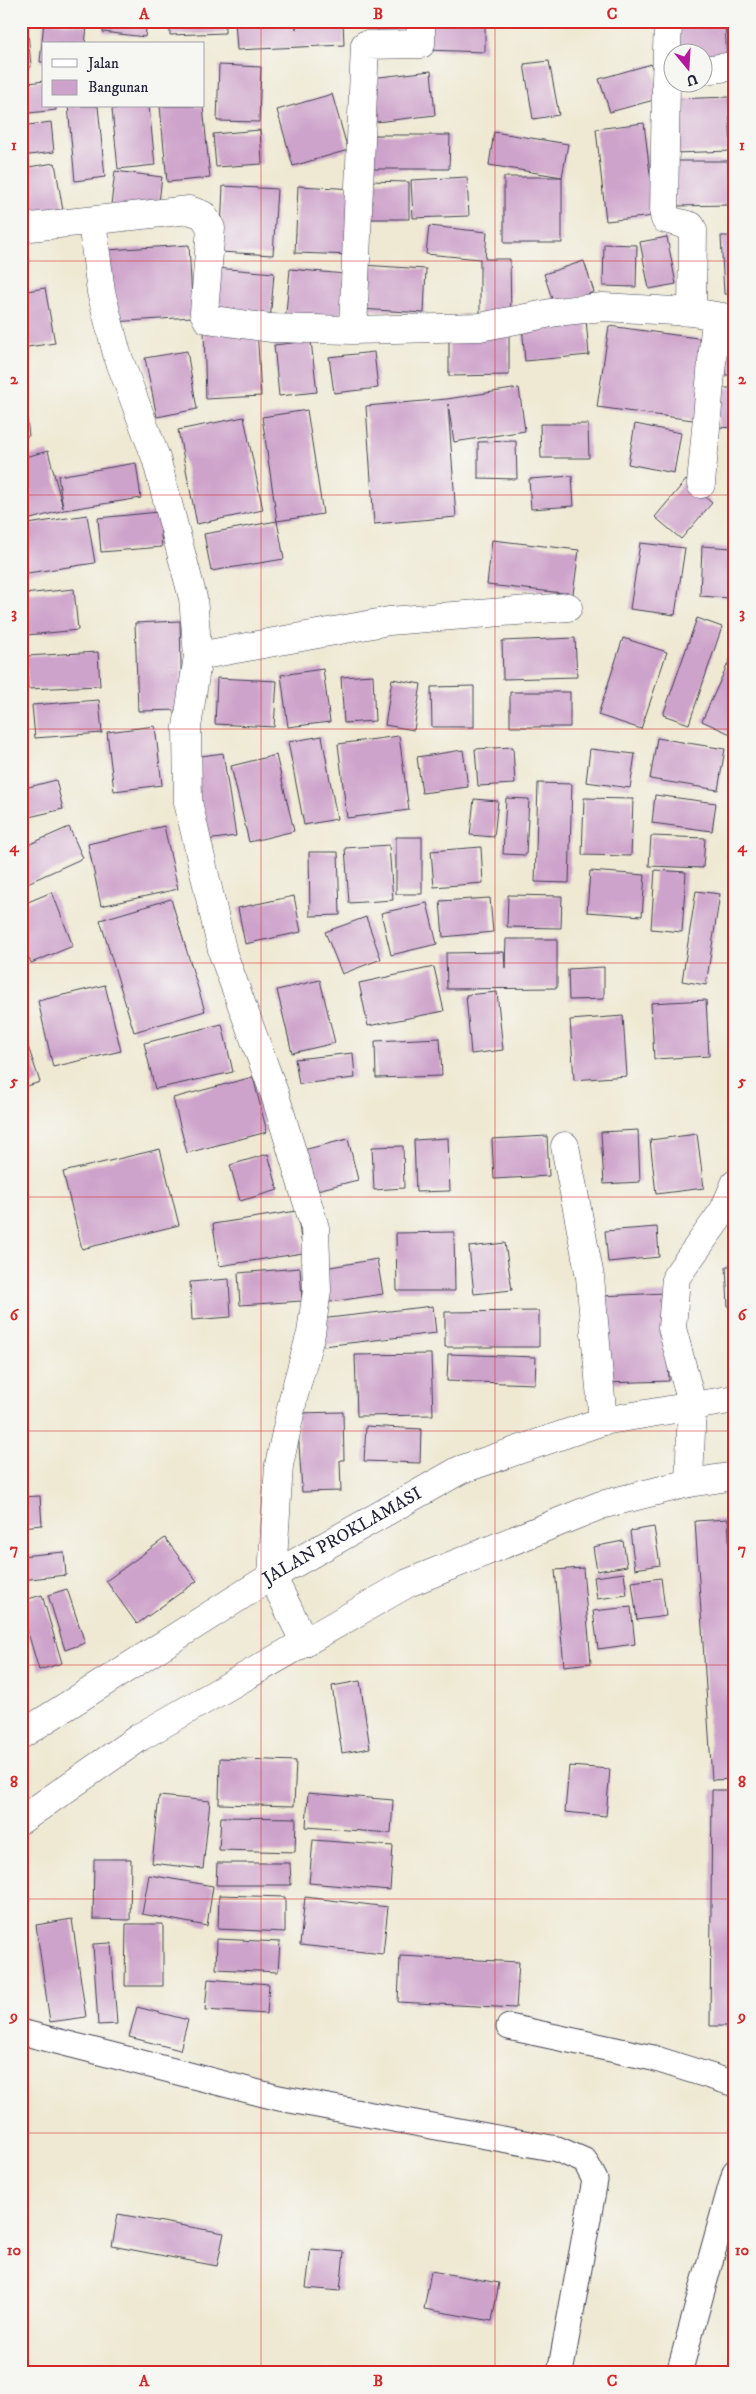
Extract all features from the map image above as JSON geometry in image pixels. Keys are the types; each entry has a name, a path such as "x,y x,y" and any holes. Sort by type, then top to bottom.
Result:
{"street":[{"path":"353,330 365,45 421,44 421,21"},
{"path":"668,21 669,42"},
{"path":"714,69 735,66"},
{"path":"669,92 664,215 665,218 688,224 693,230 714,316 701,484"},
{"path":"21,228 92,222 189,210 203,215 210,228 204,313 207,319 270,328 353,330 480,327 556,312 603,307 714,316"},
{"path":"92,222 101,292 117,354 156,458 193,598 198,656 187,727 188,802 223,954 275,1095 315,1228 317,1290 311,1333 294,1395 279,1465 272,1576 305,1643"},
{"path":"198,656 389,621 568,607"},
{"path":"565,1146 590,1276 603,1421"},
{"path":"690,1483 692,1404 672,1328 676,1277 724,1210 735,1184"},
{"name":"JALAN PROKLAMASI","path":"21,1736 272,1576 460,1470 603,1421 692,1404 735,1399"},
{"path":"21,1820 140,1737 408,1583 601,1505 690,1483 735,1476"}],"lane":[{"path":"509,2027 653,2058 735,2084"},
{"path":"21,2032 279,2098 558,2149 585,2161 595,2180 560,2373"},
{"path":"679,2373 735,2172"}],"building":[{"path":"27,21 31,67 21,67 21,22"},
{"path":"44,21 87,26 85,42 42,42 42,62 40,62"},
{"path":"104,21 147,21 145,37 103,32"},
{"path":"170,21 225,21 225,33 170,35"},
{"path":"235,21 343,21 344,45 237,50"},
{"path":"379,21 414,21 413,38 377,34"},
{"path":"427,21 485,21 485,52 426,50"},
{"path":"611,21 638,21 637,24"},
{"path":"678,21 725,21 727,63 714,64 714,42 679,42"},
{"path":"549,61 559,115 533,119 524,64"},
{"path":"651,64 661,98 610,112 599,79"},
{"path":"219,65 261,67 259,122 217,121"},
{"path":"431,71 435,115 368,123 363,79"},
{"path":"42,81 42,108 56,108 56,110 21,114 21,84"},
{"path":"332,94 348,150 293,166 277,110"},
{"path":"729,97 731,151 674,153 673,99"},
{"path":"68,108 98,108 105,177 75,181"},
{"path":"149,108 155,165 118,169 112,109"},
{"path":"160,108 203,108 210,178 167,182"},
{"path":"51,122 54,152 21,156 21,126"},
{"path":"644,123 655,216 606,221 596,129"},
{"path":"260,130 262,164 216,167 213,134"},
{"path":"494,132 568,144 562,177 489,165"},
{"path":"360,135 450,135 449,169 360,169"},
{"path":"675,161 728,161 729,205 676,206"},
{"path":"55,163 64,217 21,224 21,168"},
{"path":"115,171 162,177 158,210 111,205"},
{"path":"467,177 469,216 413,218 411,180"},
{"path":"504,177 562,177 562,243 504,243"},
{"path":"369,181 409,182 409,219 369,219"},
{"path":"223,186 277,189 273,255 220,252"},
{"path":"298,186 357,189 354,255 295,253"},
{"path":"429,226 487,232 485,259 510,259 511,319 480,319 480,259 426,254"},
{"path":"721,236 735,236 735,294 724,294"},
{"path":"667,237 676,284 649,289 640,242"},
{"path":"604,244 637,245 636,287 603,286"},
{"path":"189,245 193,317 112,322 107,250"},
{"path":"584,261 594,292 554,305 544,274"},
{"path":"362,265 426,269 424,313 359,309"},
{"path":"216,268 274,273 270,323 212,318"},
{"path":"290,269 345,274 339,329 285,324"},
{"path":"45,288 55,343 21,348 21,292"},
{"path":"586,319 589,355 525,361 522,324"},
{"path":"609,326 712,340 700,421 597,407"},
{"path":"257,327 261,396 206,399 204,330"},
{"path":"726,330 735,330 735,375 725,375"},
{"path":"449,335 509,335 509,375 449,376"},
{"path":"311,341 317,392 279,396 274,345"},
{"path":"187,351 197,409 157,417 145,358"},
{"path":"374,352 378,388 334,393 329,357"},
{"path":"519,388 525,431 454,442 448,404 456,517 374,524 366,406 447,399"},
{"path":"719,388 735,388 735,428 718,427"},
{"path":"25,402 29,436 21,437 21,403"},
{"path":"307,410 323,514 277,521 262,417"},
{"path":"244,417 263,510 197,524 178,430"},
{"path":"540,424 588,424 589,458 541,458"},
{"path":"635,424 681,433 674,473 628,464"},
{"path":"516,441 517,479 478,478 478,442"},
{"path":"48,451 63,508 58,476 136,463 141,498 64,510 27,520 21,499 21,458"},
{"path":"572,476 574,506 531,509 529,479"},
{"path":"686,480 712,503 681,539 655,517"},
{"path":"159,512 162,547 101,552 98,518"},
{"path":"87,515 95,563 21,574 21,525"},
{"path":"277,521 284,559 211,571 204,534"},
{"path":"492,540 579,550 573,594 487,585"},
{"path":"640,543 685,548 675,615 630,609"},
{"path":"702,546 732,548 729,598 700,596"},
{"path":"74,589 78,630 27,635 23,594"},
{"path":"697,618 722,627 689,724 663,715"},
{"path":"180,621 182,710 138,711 135,623"},
{"path":"575,638 577,677 503,679 502,641"},
{"path":"623,638 667,652 641,729 598,715"},
{"path":"735,648 735,736 702,721"},
{"path":"98,652 100,686 28,689 26,656"},
{"path":"323,669 330,722 288,727 281,675"},
{"path":"373,675 375,721 344,723 341,677"},
{"path":"217,678 277,681 274,727 215,724"},
{"path":"392,679 421,684 414,730 385,725"},
{"path":"474,686 474,727 432,727 431,687"},
{"path":"510,692 570,692 570,727 510,727"},
{"path":"99,700 102,733 35,738 32,705"},
{"path":"155,726 162,785 114,791 107,732"},
{"path":"322,736 337,819 304,825 288,742"},
{"path":"399,736 409,810 347,818 338,744"},
{"path":"657,738 725,749 718,790 650,779"},
{"path":"513,747 515,784 478,786 475,749"},
{"path":"590,749 635,754 630,788 586,782"},
{"path":"463,750 468,787 422,793 417,757"},
{"path":"223,753 236,836 206,840 194,757"},
{"path":"276,755 294,831 249,842 231,766"},
{"path":"56,780 63,809 21,819 21,789"},
{"path":"538,783 572,784 569,883 535,882"},
{"path":"655,795 716,803 712,831 652,823"},
{"path":"506,798 529,799 526,855 503,854"},
{"path":"584,798 633,799 631,856 582,855"},
{"path":"474,799 498,801 494,837 470,835"},
{"path":"735,824 735,858 728,857"},
{"path":"164,826 178,889 101,906 88,844"},
{"path":"69,827 83,858 21,886 21,848"},
{"path":"651,836 705,838 703,868 649,866"},
{"path":"396,837 422,837 422,894 396,894"},
{"path":"389,845 393,900 349,903 345,848"},
{"path":"481,847 483,883 434,887 431,851"},
{"path":"309,852 338,852 340,915 310,916"},
{"path":"655,870 686,872 682,932 651,929"},
{"path":"590,871 645,875 642,916 587,912"},
{"path":"696,891 720,894 706,985 682,981"},
{"path":"52,892 73,946 31,963 21,939 21,905"},
{"path":"508,895 562,896 561,928 507,927"},
{"path":"294,896 301,932 245,944 238,908"},
{"path":"490,898 493,932 443,937 440,901"},
{"path":"171,899 205,1011 134,1032 100,920"},
{"path":"427,903 437,944 391,955 381,913"},
{"path":"366,917 381,959 342,974 325,932"},
{"path":"506,939 557,939 557,988 447,989 446,953 504,952 505,968"},
{"path":"434,967 444,1011 368,1026 359,983"},
{"path":"604,967 604,999 569,1000 568,969"},
{"path":"320,980 335,1043 292,1053 277,990"},
{"path":"105,985 121,1051 53,1067 38,1001"},
{"path":"497,992 503,1050 471,1054 466,995"},
{"path":"706,1000 709,1056 654,1059 651,1003"},
{"path":"623,1016 627,1076 574,1080 570,1020"},
{"path":"222,1024 233,1072 155,1089 144,1043"},
{"path":"21,1026 40,1082 21,1088"},
{"path":"440,1038 442,1076 376,1078 375,1041"},
{"path":"353,1053 355,1078 299,1084 295,1059"},
{"path":"253,1077 267,1132 187,1153 173,1098"},
{"path":"638,1130 640,1182 604,1184 601,1132"},
{"path":"697,1134 704,1188 656,1194 650,1140"},
{"path":"547,1136 549,1176 494,1179 492,1139"},
{"path":"448,1138 450,1191 416,1192 414,1140"},
{"path":"348,1139 358,1180 313,1191 303,1150"},
{"path":"403,1146 404,1188 374,1190 372,1147"},
{"path":"160,1149 179,1225 82,1249 63,1172"},
{"path":"268,1154 278,1190 240,1201 230,1165"},
{"path":"297,1211 303,1253 219,1266 213,1224"},
{"path":"657,1227 659,1257 608,1262 605,1231"},
{"path":"454,1232 455,1291 397,1291 396,1233"},
{"path":"505,1243 512,1290 474,1294 469,1247"},
{"path":"377,1259 383,1294 324,1303 319,1269"},
{"path":"726,1266 735,1266 735,1307 728,1307"},
{"path":"300,1268 302,1301 240,1305 238,1273"},
{"path":"229,1279 231,1317 192,1320 190,1282"},
{"path":"665,1293 669,1381 605,1383 601,1296"},
{"path":"433,1306 436,1333 323,1346 320,1319"},
{"path":"539,1311 539,1347 445,1347 445,1312"},
{"path":"431,1354 433,1415 357,1416 355,1355"},
{"path":"448,1354 536,1357 535,1384 447,1381"},
{"path":"343,1412 344,1460 340,1460 341,1491 302,1492 297,1413"},
{"path":"366,1426 421,1429 420,1463 364,1461"},
{"path":"40,1496 42,1525 21,1527 21,1497"},
{"path":"728,1519 731,1575 735,1574 735,1779 712,1780 695,1521"},
{"path":"654,1527 660,1565 635,1569 630,1531"},
{"path":"165,1538 197,1581 137,1624 106,1581"},
{"path":"623,1541 627,1566 597,1571 593,1547"},
{"path":"64,1552 66,1575 21,1580 21,1556"},
{"path":"583,1568 591,1663 564,1666 555,1570"},
{"path":"624,1573 627,1595 597,1599 594,1577"},
{"path":"661,1578 666,1616 637,1620 632,1582"},
{"path":"67,1589 85,1643 65,1650 48,1595"},
{"path":"42,1595 62,1663 39,1670 21,1609 21,1601"},
{"path":"631,1607 635,1644 598,1649 593,1611"},
{"path":"360,1681 370,1748 342,1753 332,1686"},
{"path":"220,1758 296,1761 294,1806 219,1804"},
{"path":"569,1766 610,1769 606,1816 565,1812"},
{"path":"712,1790 735,1790 735,2026 710,2026"},
{"path":"308,1793 393,1800 391,1833 306,1827"},
{"path":"159,1796 210,1801 203,1869 152,1863"},
{"path":"221,1817 296,1818 295,1852 219,1850"},
{"path":"313,1840 393,1846 390,1890 309,1883"},
{"path":"94,1859 131,1859 130,1920 93,1919"},
{"path":"217,1863 290,1863 291,1885 216,1885"},
{"path":"149,1875 213,1886 207,1926 142,1914"},
{"path":"219,1895 285,1897 285,1932 218,1929"},
{"path":"305,1897 388,1907 383,1954 300,1945"},
{"path":"72,1919 86,2017 50,2022 36,1925"},
{"path":"126,1924 163,1924 163,1986 125,1986"},
{"path":"217,1939 280,1942 278,1972 216,1969"},
{"path":"111,1943 117,2024 98,2025 93,1944"},
{"path":"400,1956 519,1962 516,2008 398,2002"},
{"path":"208,1979 269,1984 267,2014 205,2010"},
{"path":"137,2007 188,2020 180,2050 129,2037"},
{"path":"118,2214 224,2233 217,2266 112,2246"},
{"path":"311,2249 344,2252 340,2291 306,2288"},
{"path":"431,2271 499,2283 492,2321 424,2309"}]}
